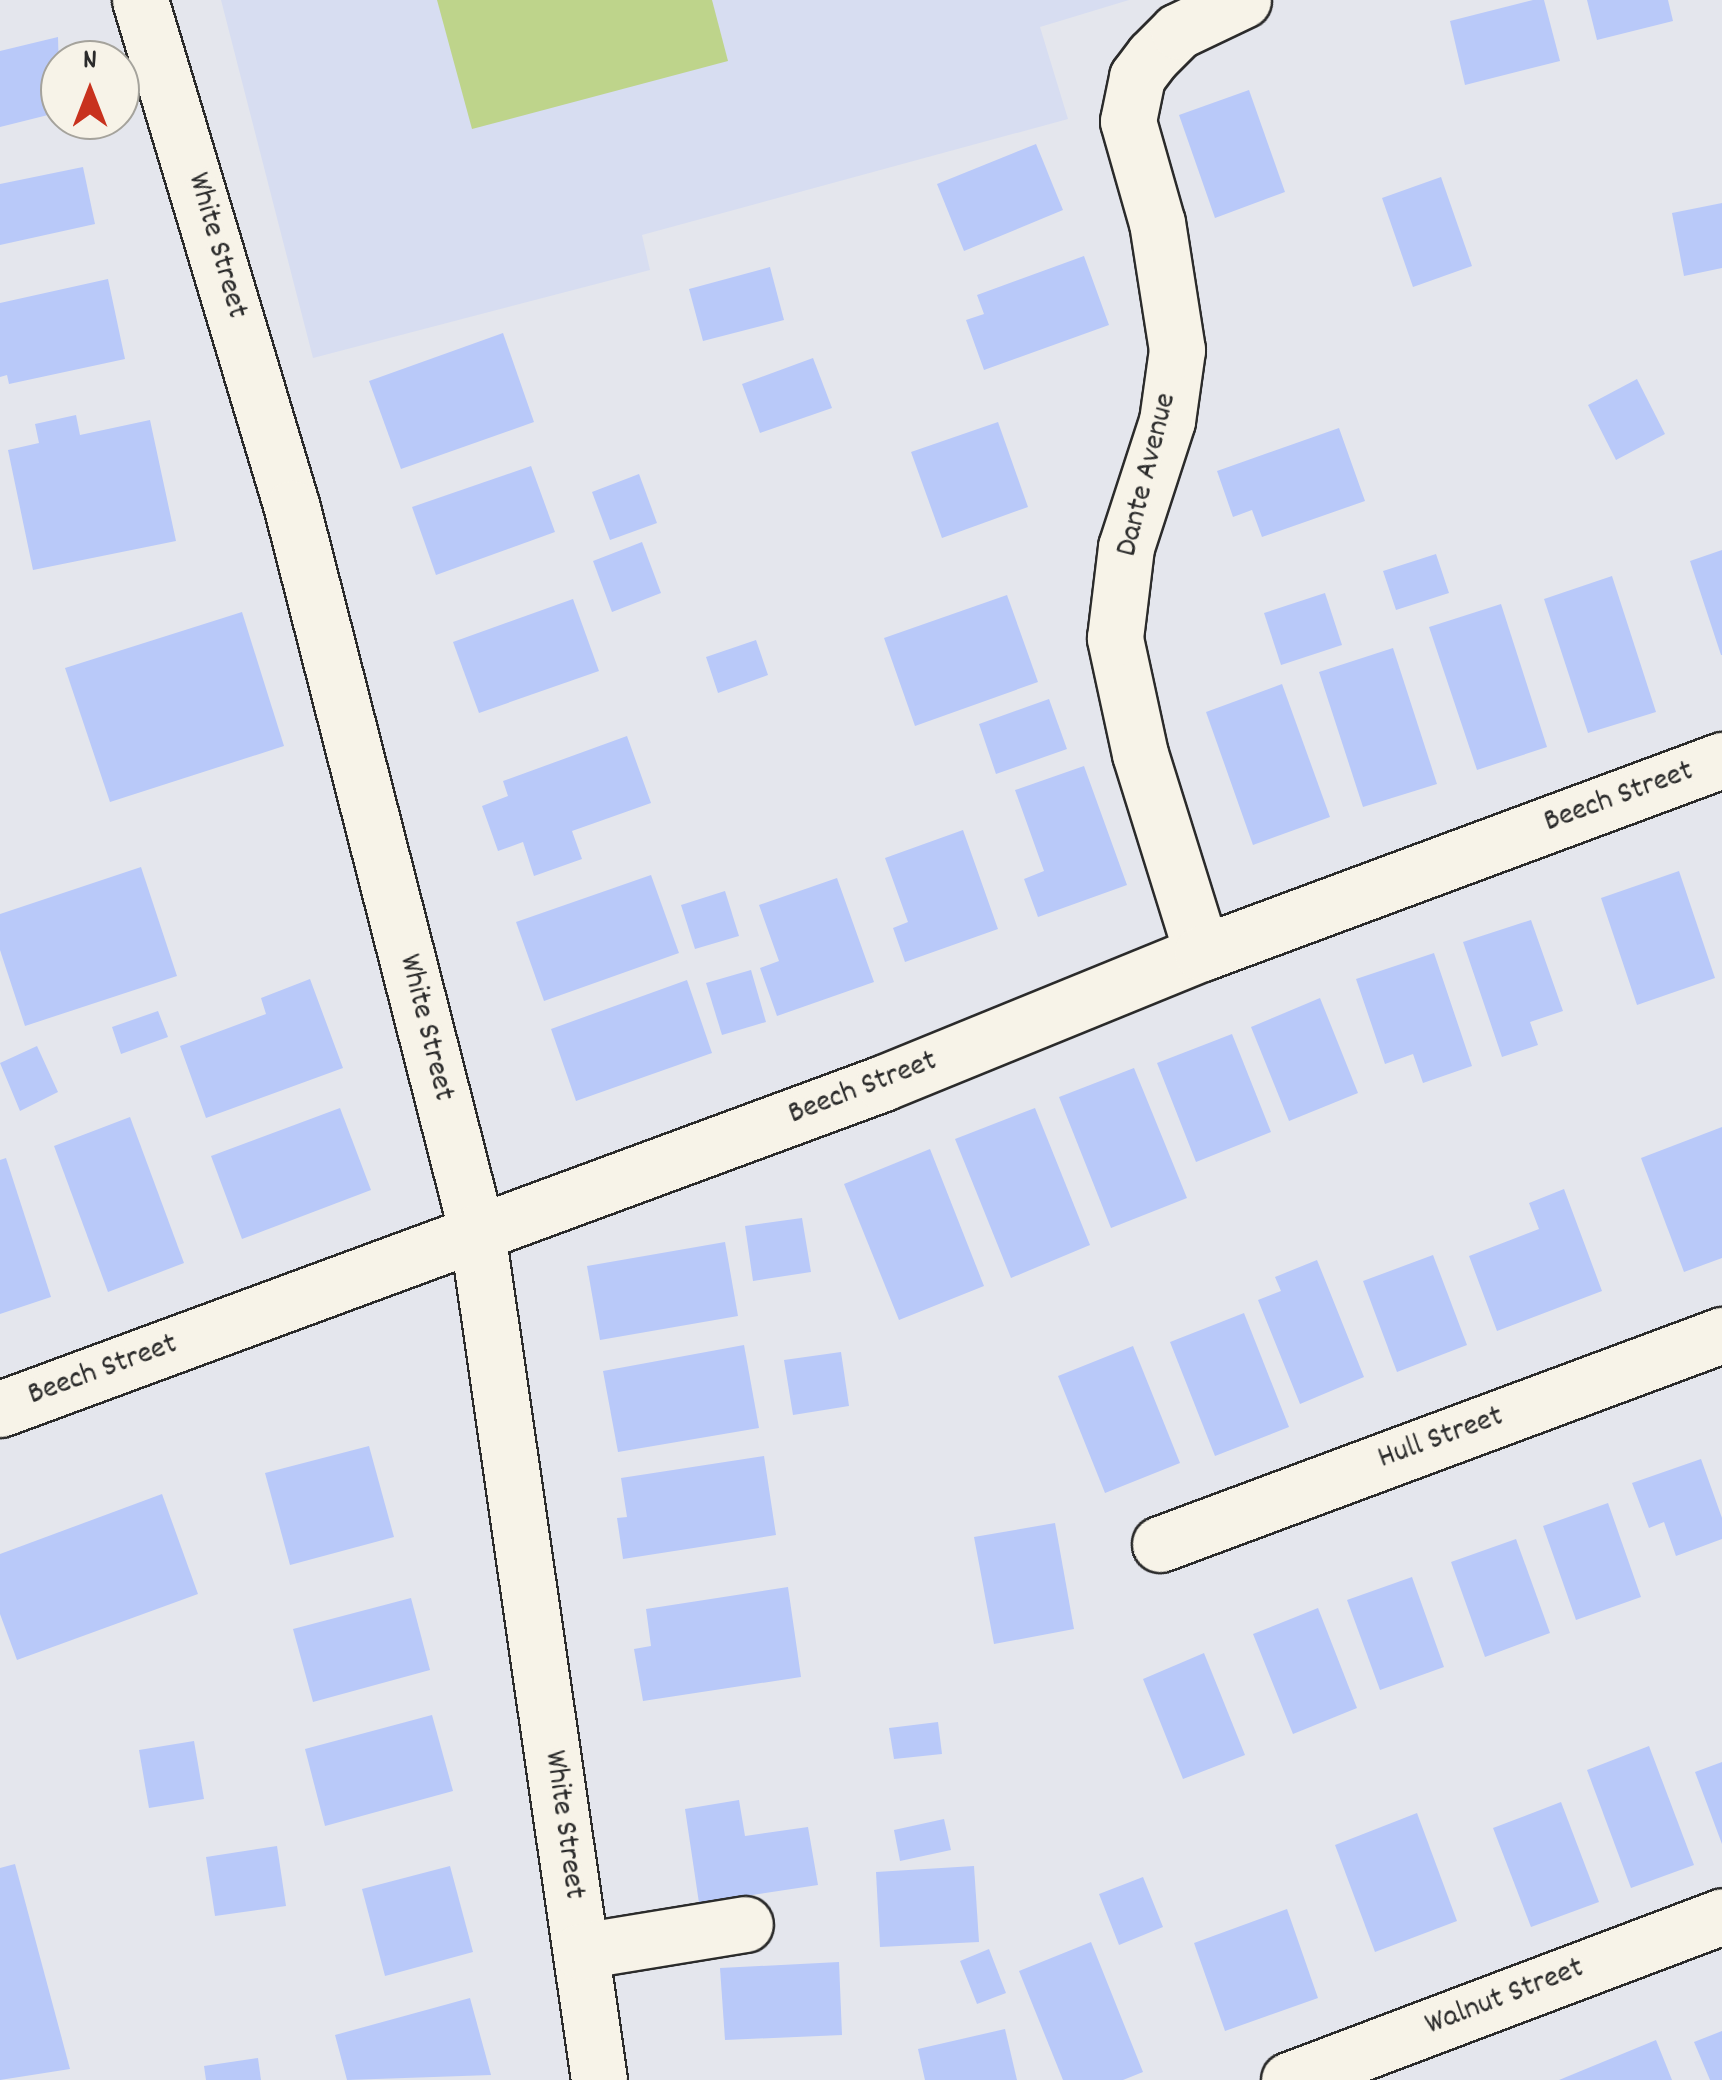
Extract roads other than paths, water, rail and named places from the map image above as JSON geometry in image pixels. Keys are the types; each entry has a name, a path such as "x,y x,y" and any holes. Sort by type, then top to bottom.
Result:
{"street":[{"name":"White Street","path":"140,0 292,508 478,1232 600,2080"},
{"name":"Dante Avenue","path":"1202,953 1140,754 1116,638 1126,547 1167,421 1177,350 1157,223 1128,121 1136,77 1153,56 1178,30 1242,0"},
{"name":"Beech Street","path":"0,1409 883,1083 1202,953 1722,760"},
{"name":"Hull Street","path":"1160,1544 1722,1335"},
{"name":"Walnut Street","path":"1288,2080 1722,1916"},
{"path":"581,1951 745,1924"}]}
